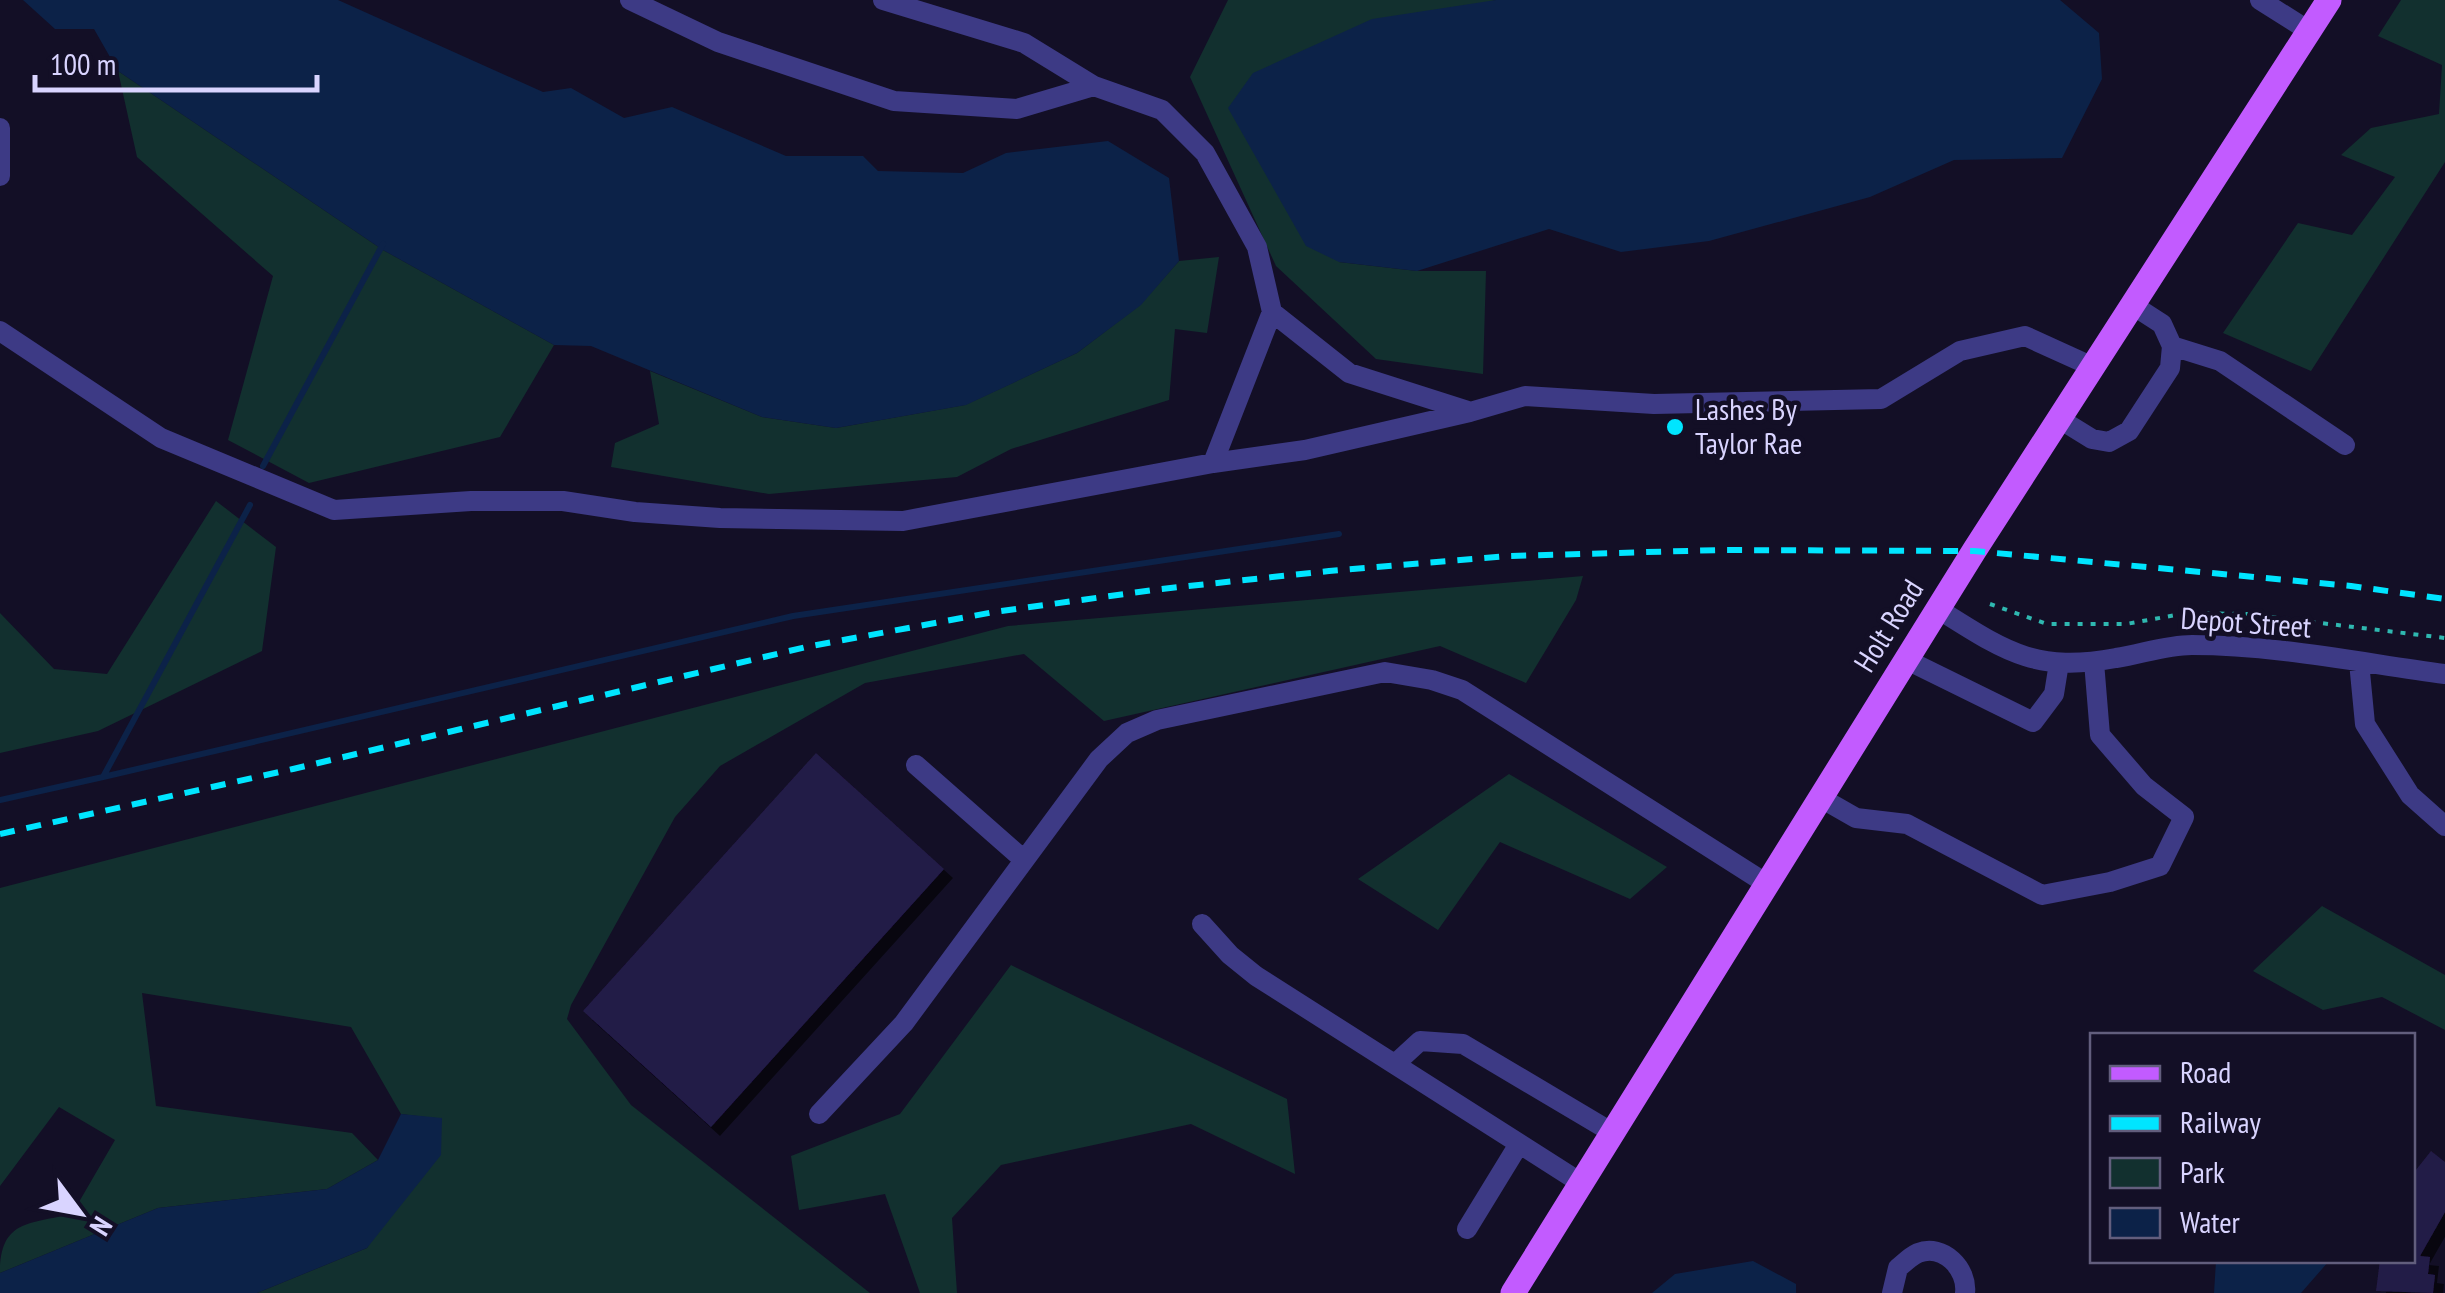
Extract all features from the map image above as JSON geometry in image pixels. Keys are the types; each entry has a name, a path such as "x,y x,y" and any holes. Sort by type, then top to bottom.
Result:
{"main road":[{"name":"Holt Road","path":"1513,1293 2058,418 2330,0"}],"street":[{"path":"630,0 718,42 894,101 1017,109 1094,86"},
{"path":"883,0 1024,43 1094,86 1162,110 1205,153 1257,248 1272,312 1213,464"},
{"path":"2260,0 2309,31"},
{"path":"0,128 0,176"},
{"path":"2058,418 2092,439 2109,442 2129,431 2170,368 2172,346 2162,324 2131,304"},
{"path":"1272,312 1349,373 1470,412"},
{"path":"0,332 161,438 334,510 471,501 563,500 636,512 720,518 903,522 1305,450 1524,396 1654,404 1881,398 1960,351 2025,336 2091,366"},
{"path":"2172,346 2220,361 2345,445"},
{"name":"Depot Street","path":"1938,609 2008,652 2036,661 2094,662 2192,645 2445,674"},
{"path":"1906,660 2032,722 2054,694 2059,663"},
{"path":"1821,798 1856,818 1907,824 2042,895 2110,882 2160,866 2184,818 2144,786 2100,734 2094,662"},
{"path":"2359,662 2365,724 2410,795 2445,826"},
{"path":"820,1114 904,1024 1099,759 1127,733 1157,720 1385,672 1432,680 1462,690 1767,884"},
{"path":"916,765 1024,860"},
{"path":"1202,924 1230,956 1256,976 1581,1184"},
{"path":"1395,1064 1420,1041 1463,1044 1613,1133"},
{"path":"1467,1230 1519,1144"},
{"path":"1892,1293 1898,1268 1920,1252 1934,1252 1954,1261 1963,1272 1965,1293"}],"path":[{"path":"1990,604 2048,624 2126,624 2187,613 2246,614 2445,638"}],"green space":[{"path":"1228,0 1496,0 1475,6 1339,262 1417,271 1486,271 1483,374 1376,359 1276,266 1190,77"},
{"path":"2401,0 2445,0 2445,162 2311,371 2223,333 2298,223 2352,235 2395,177 2341,155 2371,128 2439,114 2442,65 2378,36"},
{"path":"118,71 383,250 554,345 500,437 309,483 228,440 273,276 137,157"},
{"path":"1219,257 1207,333 1175,329 1169,400 1011,449 957,477 769,494 611,467 615,443 659,424 650,371 762,417 836,428 965,405 1077,353 1140,305 1179,261"},
{"path":"216,501 276,547 262,651 98,731 0,753 0,613 54,669 107,674"},
{"path":"1583,576 1576,600 1526,683 1440,646 1104,721 1024,654 865,683 720,766 675,817 571,1005 567,1019 631,1105 870,1293 257,1293 367,1248 442,1119 401,1114 351,1027 142,993 156,1106 352,1133 378,1160 327,1189 158,1208 0,1273 1,1256 11,1234 30,1223 72,1214 115,1140 59,1107 0,1186 0,888 1008,626"},
{"path":"1509,774 1667,867 1630,899 1500,842 1438,930 1358,879"},
{"path":"2322,906 2445,975 2445,1030 2382,997 2323,1010 2253,971"},
{"path":"1011,965 1287,1099 1295,1174 1191,1124 1001,1165 952,1218 957,1293 920,1293 885,1194 799,1210 791,1156 900,1114"}],"water":[{"path":"23,0 338,0 543,92 571,88 624,118 672,107 786,156 863,156 878,171 963,173 1006,153 1108,141 1169,178 1179,261 1141,305 1077,353 966,405 836,428 762,417 591,346 554,345 383,250 118,71 94,29 55,29"},
{"path":"1496,0 2060,0 2099,33 2102,79 2062,158 1954,160 1870,197 1709,241 1621,252 1549,229 1417,271 1339,262 1306,246 1228,108 1253,73 1372,19"},
{"path":"401,1114 442,1118 441,1155 367,1248 257,1293 0,1293 0,1273 158,1208 327,1189 378,1160"},
{"path":"1753,1261 1796,1284 1796,1293 1652,1293 1675,1274"},
{"path":"2216,1263 2327,1263 2301,1293 2214,1293"}],"building":[{"path":"816,753 944,869 711,1127 583,1011"},
{"path":"2431,1151 2445,1162 2445,1212 2420,1256 2430,1257 2428,1274 2435,1275 2433,1293 2376,1291 2380,1263 2415,1263 2415,1171"}],"waterway":[{"path":"263,466 383,244"},
{"path":"0,800 103,777 250,505"},
{"path":"103,777 793,616 1339,534"}],"railway":[{"path":"0,834 806,647 994,612 1329,571 1509,556 1721,550 1974,551 2351,586 2445,599"}],"place":[{"name":"Lashes By Taylor Rae","path":"1675,427"}]}
